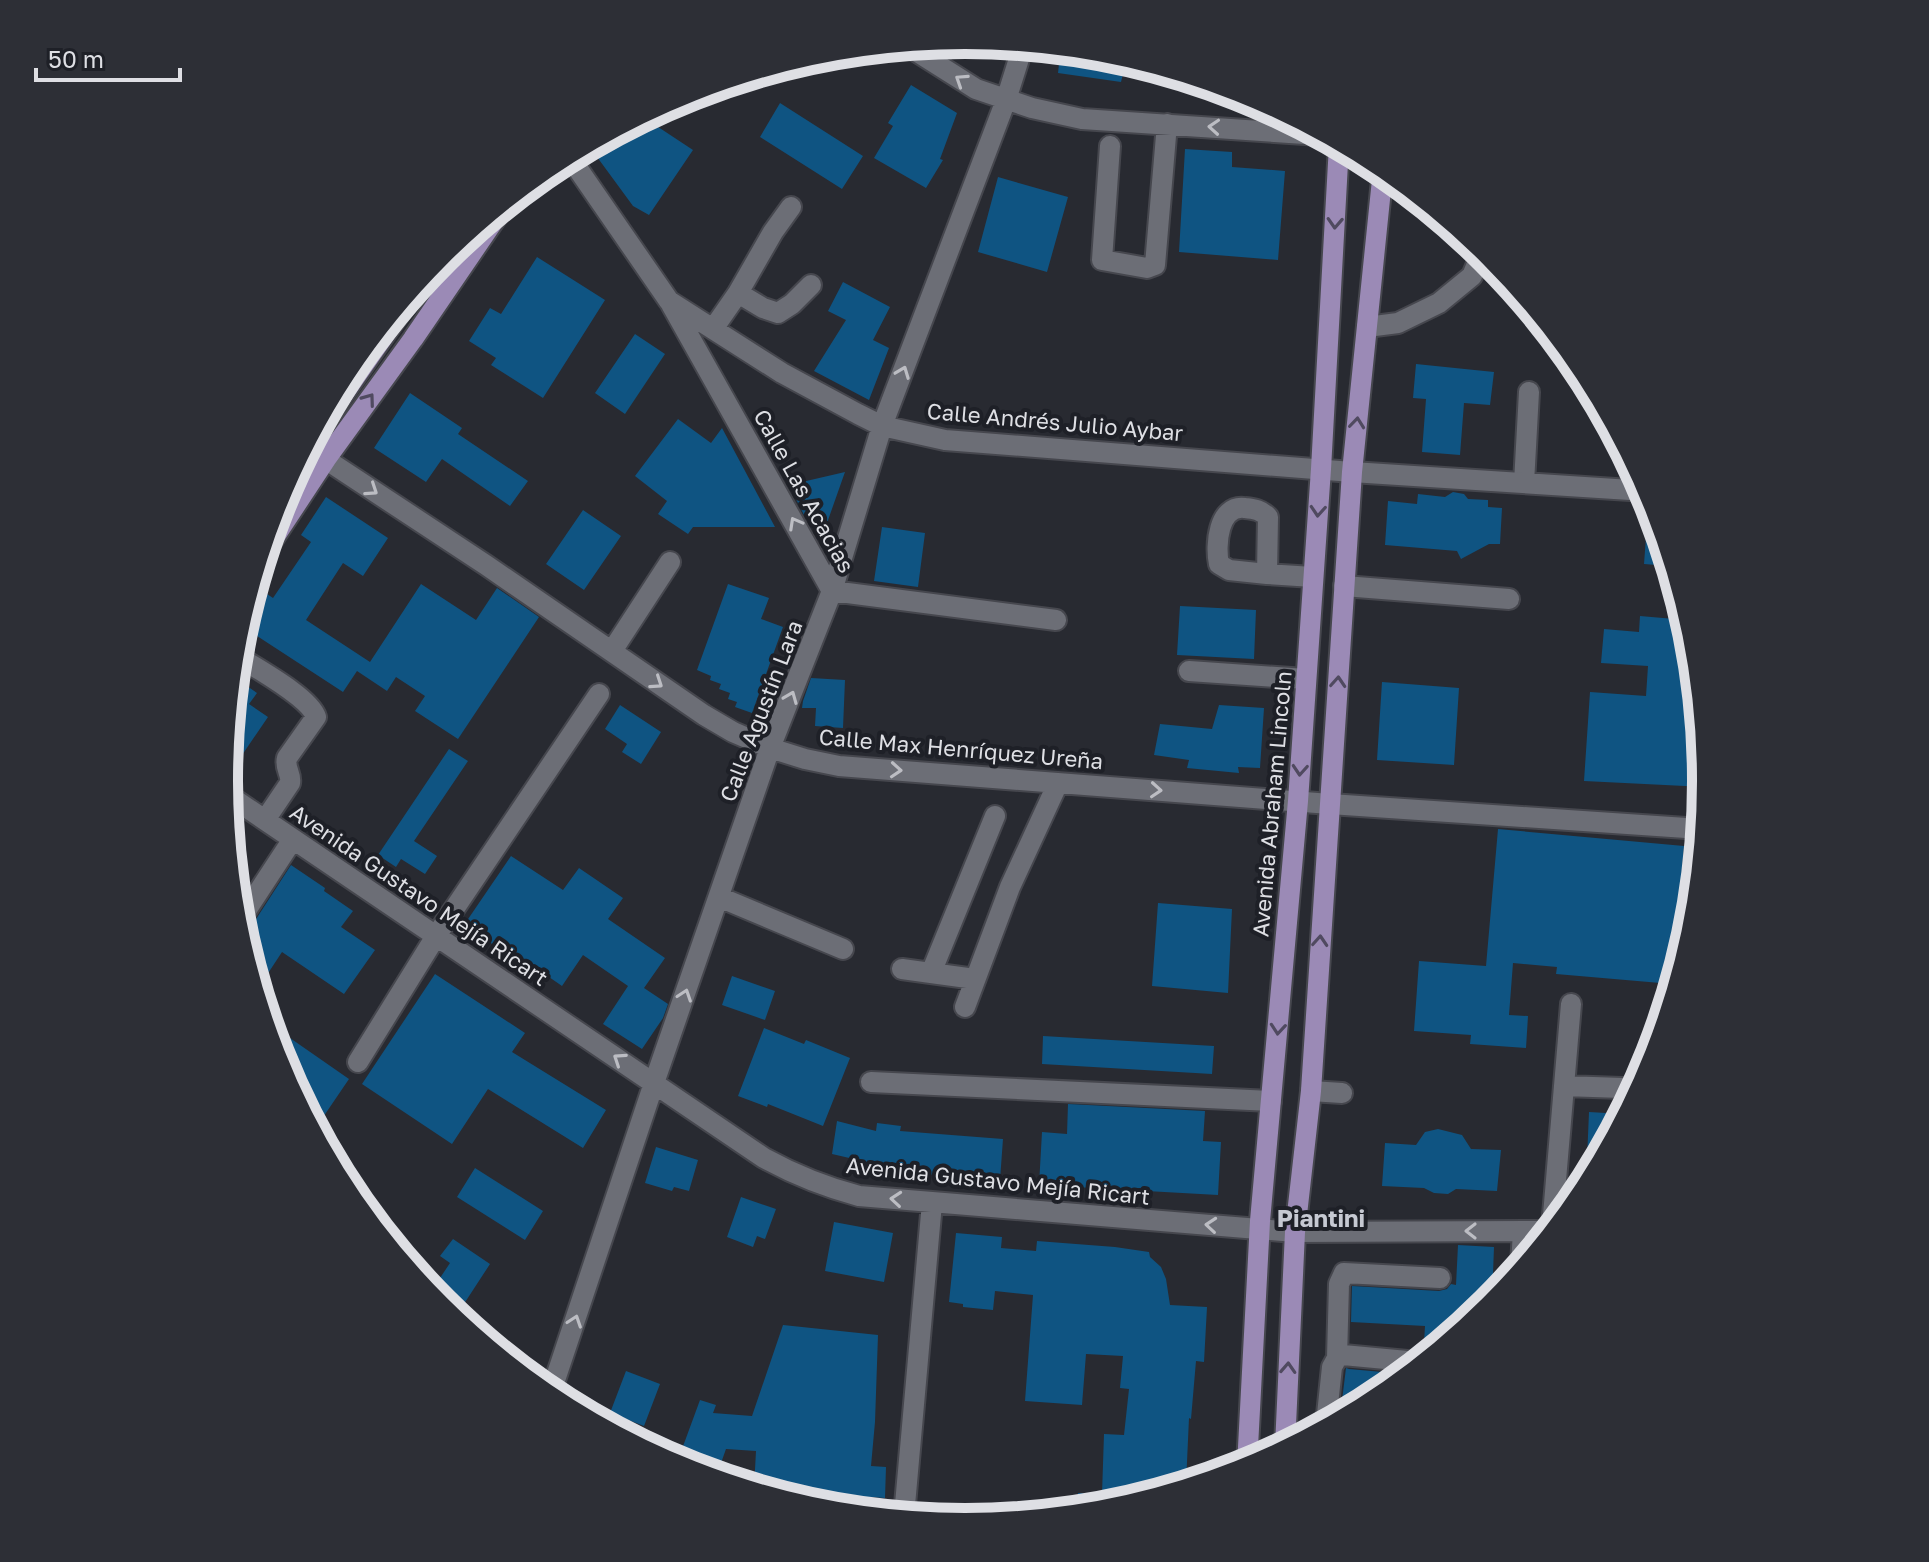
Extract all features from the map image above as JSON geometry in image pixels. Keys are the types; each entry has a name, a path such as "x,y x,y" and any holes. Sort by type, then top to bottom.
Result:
{"main road":[{"name":"Avenida Abraham Lincoln","path":"1248,1451 1260,1228 1298,801 1338,158"},
{"path":"1286,1433 1295,1232 1311,1091 1352,472 1381,186"},
{"path":"287,518 484,235"}],"street":[{"path":"923,56 976,89 1032,108 1082,119 1294,133"},
{"name":"Calle Agustín Lara","path":"555,1381 770,748 832,591 882,426 1020,57"},
{"path":"1110,146 1102,260 1147,268 1155,265 1167,124"},
{"name":"Calle Andrés Julio Aybar","path":"577,167 669,301 782,373 882,426 945,440 1630,490"},
{"path":"713,329 791,207"},
{"path":"1367,327 1398,323 1439,303 1472,276 1477,265"},
{"path":"738,293 778,313 811,285"},
{"name":"Calle Las Acacias","path":"669,301 832,591 1056,620"},
{"path":"1524,483 1529,392"},
{"name":"Calle Max Henríquez Ureña","path":"316,451 704,715 733,732 805,759 839,766 1690,828"},
{"path":"612,651 670,562"},
{"path":"1267,574 1313,577"},
{"path":"1344,586 1509,599"},
{"path":"247,663 299,697 313,709 316,717 287,758 285,764 291,777 290,783 265,820"},
{"path":"1189,671 1306,679"},
{"path":"358,1062 436,936 599,694"},
{"path":"965,1007 1010,887 1058,783"},
{"name":"Avenida Gustavo Mejía Ricart","path":"238,802 764,1158 825,1187 859,1196 932,1203 1295,1232 1536,1230"},
{"path":"931,973 995,816"},
{"path":"249,907 293,839"},
{"path":"719,897 843,949"},
{"path":"902,969 975,979"},
{"path":"1551,1210 1553,1110 1564,1086 1571,1004"},
{"path":"871,1082 1271,1101"},
{"path":"1564,1086 1622,1088"},
{"path":"1311,1091 1342,1093"},
{"path":"905,1505 932,1203"},
{"path":"1522,1247 1523,1231"},
{"path":"1327,1411 1332,1367 1337,1358 1339,1284 1344,1273 1440,1278"},
{"path":"1337,1358 1343,1355 1403,1361"}],"building":[{"path":"1032,60 1059,60 1106,68 1132,76 1123,74 1121,82 1058,73 1059,64"},
{"path":"911,85 957,113 940,159 943,160 926,188 874,158 893,126 888,123"},
{"path":"780,103 863,156 842,189 760,137"},
{"path":"654,124 693,150 649,215 633,206 595,155"},
{"path":"1185,149 1232,152 1232,167 1285,171 1278,260 1179,252"},
{"path":"998,177 1068,197 1047,272 978,252"},
{"path":"537,257 605,300 543,398 491,365 496,358 469,341 490,308 501,314"},
{"path":"843,282 890,307 873,340 889,348 869,400 814,371 846,320 828,311"},
{"path":"635,334 665,354 625,414 595,393"},
{"path":"1416,364 1494,372 1490,405 1464,403 1460,455 1422,452 1426,399 1413,398"},
{"path":"410,393 462,428 458,434 528,481 510,506 442,459 426,482 374,448"},
{"path":"678,419 711,443 722,428 775,527 693,527 688,534 658,514 667,501 635,476"},
{"path":"845,472 827,523 804,515 789,485"},
{"path":"1453,492 1464,494 1468,499 1488,500 1488,507 1502,508 1500,544 1489,544 1461,559 1457,551 1385,545 1388,501 1417,504 1418,494 1445,497"},
{"path":"326,497 388,538 363,576 343,563 306,620 370,662 421,584 476,620 497,588 539,617 458,739 415,711 425,696 396,677 387,691 357,671 343,692 252,633 259,607 267,594 273,598 311,542 301,535"},
{"path":"583,510 621,536 584,590 546,564"},
{"path":"882,527 925,533 918,587 874,581"},
{"path":"1646,537 1649,537 1659,565 1644,564"},
{"path":"728,584 769,598 761,619 783,627 752,713 735,707 737,702 728,699 730,693 719,689 721,684 697,670"},
{"path":"1180,606 1256,610 1254,659 1177,655"},
{"path":"1640,616 1673,619 1685,686 1692,786 1584,781 1590,692 1646,696 1648,666 1601,663 1604,629 1639,632"},
{"path":"811,678 845,680 843,728 815,726 816,708 802,708"},
{"path":"1382,682 1459,688 1454,765 1377,760"},
{"path":"244,684 257,693 249,704 268,717 238,760"},
{"path":"620,705 661,732 641,764 622,752 627,744 605,729"},
{"path":"1219,705 1264,708 1260,768 1238,767 1239,773 1187,768 1189,760 1154,755 1160,724 1212,729"},
{"path":"449,749 468,761 414,841 437,856 425,874 401,859 396,867 378,855"},
{"path":"1498,829 1684,846 1677,928 1663,983 1556,974 1557,967 1513,963 1509,1015 1528,1016 1526,1048 1470,1044 1471,1035 1414,1031 1419,961 1486,966"},
{"path":"511,856 563,890 579,868 623,898 608,919 665,958 644,988 668,1004 663,1018 642,1049 603,1024 628,986 583,955 562,986 510,950 507,954 464,925"},
{"path":"291,865 353,911 341,927 375,950 344,994 282,952 265,978 252,926"},
{"path":"1158,903 1232,909 1228,993 1152,986"},
{"path":"435,974 525,1033 512,1052 606,1110 583,1148 488,1089 452,1144 362,1084"},
{"path":"732,976 775,991 765,1020 722,1005"},
{"path":"764,1028 804,1044 806,1040 850,1058 823,1126 768,1104 767,1107 738,1096"},
{"path":"283,1033 349,1079 321,1120"},
{"path":"1043,1036 1214,1046 1212,1074 1042,1064"},
{"path":"1068,1104 1205,1111 1203,1141 1221,1142 1218,1195 1039,1185 1042,1132 1067,1134"},
{"path":"1589,1112 1611,1113 1594,1145 1587,1156"},
{"path":"837,1121 876,1131 877,1123 901,1126 900,1131 1003,1139 1000,1180 870,1170 871,1163 832,1154"},
{"path":"1438,1129 1462,1135 1471,1149 1501,1150 1497,1191 1456,1189 1448,1194 1434,1193 1424,1188 1382,1186 1385,1143 1416,1145 1425,1132"},
{"path":"656,1147 698,1160 689,1191 674,1187 672,1191 645,1183"},
{"path":"475,1168 543,1211 525,1240 457,1197"},
{"path":"741,1197 776,1209 765,1239 757,1236 753,1247 727,1237"},
{"path":"834,1222 893,1233 884,1282 825,1271"},
{"path":"956,1233 1002,1237 1001,1248 1036,1251 1037,1241 1149,1252 1166,1279 1170,1305 1207,1307 1204,1362 1196,1361 1187,1473 1153,1483 1106,1494 1078,1499 1078,1493 1102,1494 1104,1434 1124,1435 1129,1389 1120,1388 1123,1356 1086,1354 1082,1405 1025,1401 1033,1295 995,1291 993,1310 963,1307 963,1304 949,1302"},
{"path":"453,1239 490,1264 462,1307 438,1282 450,1263 440,1256"},
{"path":"1458,1245 1494,1247 1493,1280 1424,1344 1425,1326 1351,1322 1352,1286 1439,1291 1451,1284 1456,1285"},
{"path":"783,1325 878,1335 871,1466 886,1467 885,1498 871,1497 870,1502 755,1476 756,1451 726,1449 721,1463 682,1449 700,1400 716,1405 713,1413 752,1416"},
{"path":"1346,1368 1386,1372 1368,1385 1342,1402"},
{"path":"626,1371 660,1384 644,1426 610,1413"}],"district":[{"name":"Piantini","path":"1321,1219"}]}
